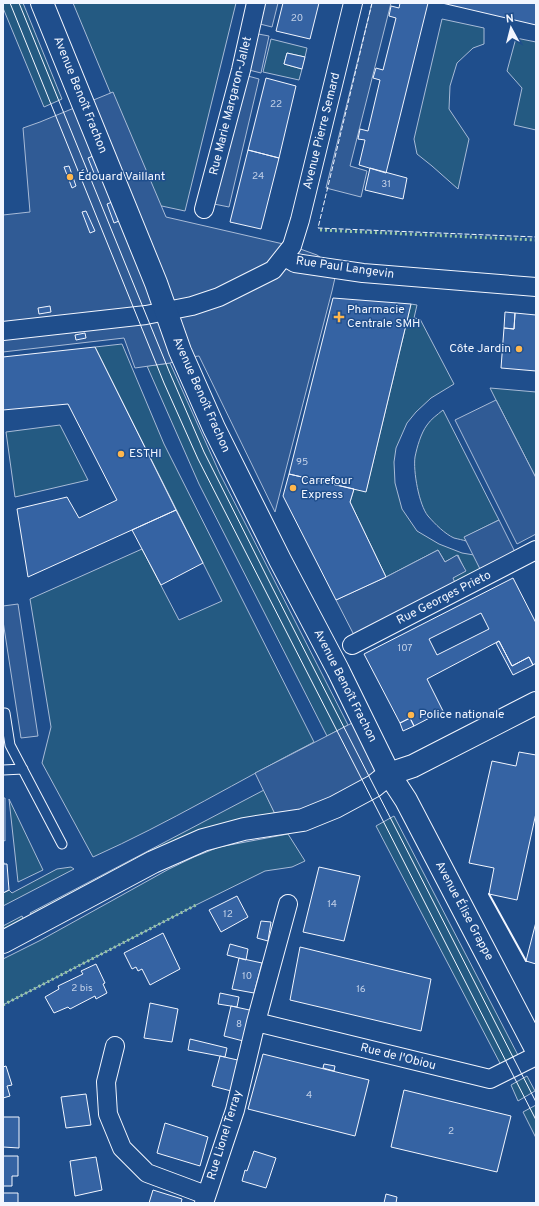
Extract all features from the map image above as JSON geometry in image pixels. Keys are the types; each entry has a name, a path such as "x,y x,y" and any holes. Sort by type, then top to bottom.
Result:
{"street":[{"name":"Avenue Benoît Frachon","path":"42,3 153,276 183,358 214,428 280,560 338,670 389,774"},
{"name":"Rue Marie Margaron-Jallet","path":"204,209 241,70 256,3"},
{"name":"Avenue Pierre Semard","path":"284,257 292,246 300,220 353,3"},
{"name":"Rue Paul Langevin","path":"3,331 146,315 192,306 219,297 273,270 284,257 295,263 363,273 536,287"},
{"name":"Rue Georges Prieto","path":"352,645 536,550"},
{"path":"3,942 153,862 203,840 244,829 303,820 335,807 374,786 389,774 413,766 536,703"},
{"name":"Avenue Élise Grappe","path":"389,774 406,800 536,1049"},
{"path":"256,1022 288,904"},
{"name":"Rue de l'Obiou","path":"256,1022 490,1079 536,1056"},
{"name":"Rue Lionel Terray","path":"205,1199 235,1110 256,1022"},
{"path":"115,1046 106,1082 108,1114 122,1148 147,1173 205,1199"}],"lane":[{"path":"5,713 10,745 62,844"},
{"path":"3,770 23,769"}],"shaded area":[{"path":"3,3 23,3 62,99 44,107 3,8"},
{"path":"73,3 236,3 185,211 157,205"},
{"path":"261,3 278,3 272,27 256,23"},
{"path":"372,3 391,3 350,166 367,171 361,197 326,188"},
{"path":"442,19 484,28 484,44 473,48 457,63 450,86 449,109 469,139 458,189 417,154 414,139"},
{"path":"253,33 269,36 261,73 245,69"},
{"path":"516,38 536,42 536,130 514,125 522,88 507,71"},
{"path":"271,39 307,48 305,57 287,53 284,64 302,69 299,80 263,72"},
{"path":"244,75 259,79 229,207 214,204"},
{"path":"113,92 166,217 292,246 317,255 337,269 275,512 199,356 183,358 170,363 135,368 124,338 3,352 3,215 30,212 23,128"},
{"path":"411,304 417,305 414,318 420,319 454,384 431,398 407,423 396,448 394,462 395,483 402,509 417,531 439,544 462,553 474,555 482,572 456,585 452,578 465,571 458,555 445,562 438,550 386,577 350,502 354,489 366,491"},
{"path":"122,344 164,444 314,742 177,816 93,857 42,763 51,727 30,599 142,549 179,620 222,601 95,347"},
{"path":"170,363 220,474 348,725 327,736 199,484 147,366"},
{"path":"490,388 536,392 536,478 496,400"},
{"path":"496,400 536,478 536,534 517,544 455,420"},
{"path":"443,410 499,520 465,537 466,541 454,538 440,528 428,516 417,488 415,457 420,440 429,423"},
{"path":"60,425 88,480 15,497 6,432"},
{"path":"499,520 519,560 484,577 464,537"},
{"path":"438,550 445,562 457,555 466,571 453,578 456,585 355,637 336,600 386,577"},
{"path":"18,604 38,736 21,738 3,621 3,606"},
{"path":"356,721 375,760 374,775 318,808 275,814 255,773"},
{"path":"264,790 275,814 34,920 30,913"},
{"path":"3,798 5,798 5,841 3,840"},
{"path":"9,799 43,870 18,882"},
{"path":"394,816 520,1059 502,1067 376,826"},
{"path":"288,834 305,861 292,867 265,871 3,1005 3,959 194,857 219,847"},
{"path":"71,867 74,869 3,906 3,893 9,890 12,893 57,869"},
{"path":"22,916 26,924 3,936 3,926"},
{"path":"527,1076 535,1091 518,1101 511,1085"},
{"path":"536,1105 536,1138 523,1112"}],"building":[{"path":"283,3 319,3 310,39 276,31"},
{"path":"400,3 428,3 386,173 359,165 365,140 358,139 360,129 368,131 380,80 373,78 376,68 383,70 396,18 389,16 391,6 399,8"},
{"path":"442,3 536,3 536,25"},
{"path":"287,53 305,57 302,69 284,64"},
{"path":"266,78 296,86 279,158 248,150"},
{"path":"248,150 279,158 261,229 230,222"},
{"name":"Édouard Vaillant","path":"93,156 101,176 96,178 88,158"},
{"name":"Édouard Vaillant","path":"69,166 76,186 72,188 64,167"},
{"path":"370,168 407,178 403,199 365,190"},
{"name":"Édouard Vaillant","path":"112,202 119,221 114,223 107,204"},
{"name":"Édouard Vaillant","path":"86,211 95,231 90,233 82,212"},
{"path":"333,298 411,304 366,492 289,474"},
{"path":"50,306 51,312 39,314 38,308"},
{"path":"505,312 515,313 514,329 504,328"},
{"name":"Côte Jardin","path":"515,313 536,315 536,371 501,368 504,328 514,329"},
{"path":"85,333 86,338 76,340 75,335"},
{"name":"ESTHI","path":"95,347 176,510 28,577 17,509 67,497 79,518 117,500 68,404 3,410 3,357"},
{"path":"289,474 354,489 350,502 386,577 336,600 283,496"},
{"path":"176,510 203,563 161,585 132,530"},
{"path":"513,578 536,623 536,663 533,665 529,657 512,666 499,641 427,679 443,711 414,726 410,718 400,723 364,654","holes":["481,613 489,629 437,655 429,639"]},
{"path":"499,641 512,666 529,657 533,665 513,675 496,643"},
{"path":"410,718 414,726 403,731 400,723"},
{"path":"519,752 536,755 536,813 517,900 489,894 494,868 469,863 492,761 516,766"},
{"path":"3,859 4,864 7,864 9,890 3,893"},
{"path":"319,867 360,876 344,941 303,932"},
{"path":"237,896 248,917 221,932 209,910"},
{"path":"261,921 271,922 268,941 257,938"},
{"path":"536,922 536,964 526,961"},
{"path":"163,933 180,969 150,985 142,969 138,971 136,967 132,969 124,953"},
{"path":"230,944 248,949 246,960 227,955"},
{"path":"300,947 431,979 421,1031 290,1000"},
{"path":"239,958 262,963 254,993 232,989"},
{"path":"96,964 105,983 103,984 107,993 96,999 95,996 70,1009 68,1007 54,1013 45,997 59,989 58,986 83,974 81,971"},
{"path":"220,993 239,997 237,1007 218,1004"},
{"path":"150,1003 178,1009 172,1042 144,1038"},
{"path":"231,1006 254,1011 247,1042 224,1036"},
{"path":"190,1039 227,1048 225,1057 188,1050"},
{"path":"263,1054 369,1080 355,1136 248,1109"},
{"path":"220,1056 242,1061 235,1092 212,1086"},
{"path":"324,1064 335,1066 334,1071 323,1068"},
{"path":"6,1066 12,1085 7,1086 10,1096 3,1098 3,1067"},
{"path":"404,1090 511,1116 497,1172 391,1147"},
{"path":"86,1094 91,1125 66,1128 61,1097"},
{"path":"3,1117 19,1117 19,1148 3,1147"},
{"path":"165,1123 208,1137 200,1166 157,1153"},
{"path":"254,1151 276,1158 266,1188 242,1181 245,1170 247,1171"},
{"path":"3,1156 18,1156 18,1176 12,1176 12,1186 3,1186"},
{"path":"96,1157 102,1190 75,1196 70,1161"},
{"path":"153,1190 182,1199 181,1203 149,1203"},
{"path":"3,1193 18,1193 18,1203 3,1203"},
{"path":"386,1194 397,1197 396,1203 384,1203"}],"tram line":[{"path":"10,3 164,383 198,459 536,1120"},
{"path":"19,3 169,371 204,452 536,1102"}],"hedge":[{"path":"320,230 536,240"},
{"path":"3,1005 196,905"}],"fence":[{"path":"372,3 318,228 536,237"}],"wall":[{"path":"489,894 526,961"}],"place":[{"name":"Édouard Vaillant","path":"70,177"},
{"name":"Pharmacie Centrale SMH","path":"339,317"},
{"name":"Côte Jardin","path":"519,349"},
{"name":"ESTHI","path":"121,454"},
{"name":"Carrefour Express","path":"293,488"},
{"name":"Police nationale","path":"411,715"}]}
